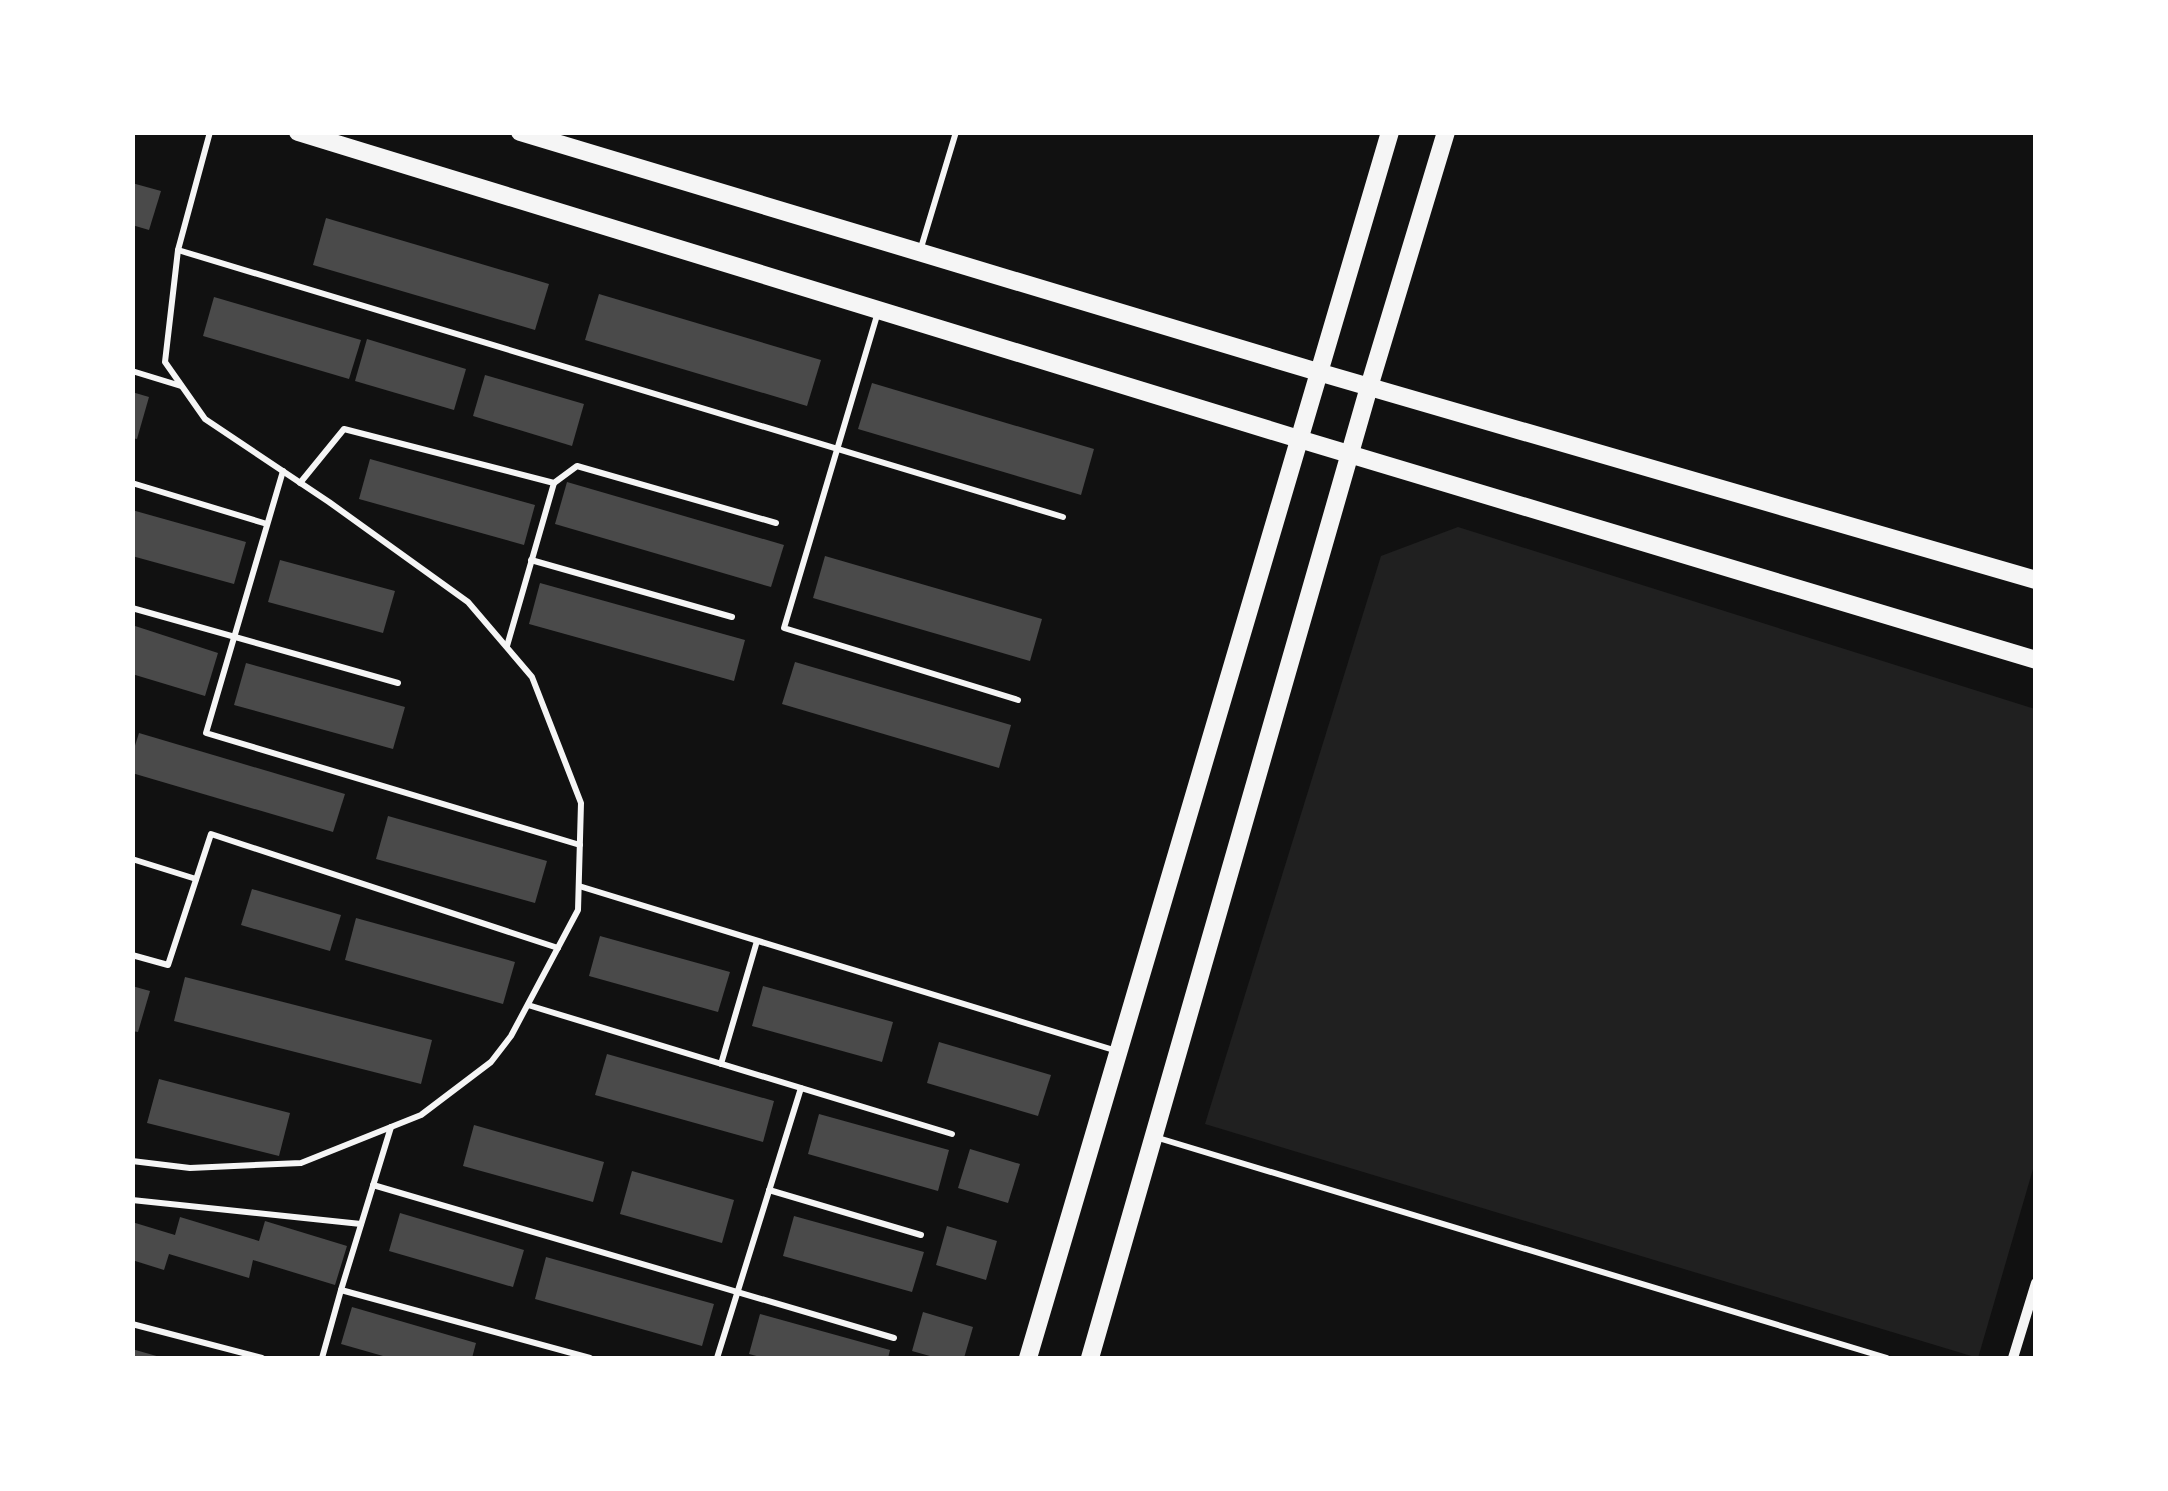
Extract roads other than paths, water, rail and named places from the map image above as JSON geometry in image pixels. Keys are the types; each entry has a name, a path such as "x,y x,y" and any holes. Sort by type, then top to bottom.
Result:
{"main road":[{"path":"298,132 2036,660"},
{"path":"520,132 1318,372 2036,580"},
{"path":"1028,1358 1390,132"},
{"path":"1090,1358 1446,132"}],"street":[{"path":"2013,1358 2036,1282"}],"lane":[{"path":"132,1161 190,1168 301,1163 421,1115 491,1062 512,1036 578,910 580,804 532,677 468,602 206,420 165,362 178,250 210,132"},
{"path":"920,252 956,132"},
{"path":"178,250 1063,517"},
{"path":"879,309 784,628 1018,700"},
{"path":"132,371 182,386"},
{"path":"300,483 344,429 554,483"},
{"path":"506,647 554,483 578,466 776,523"},
{"path":"283,471 206,734 580,845"},
{"path":"132,483 267,524"},
{"path":"532,560 732,617"},
{"path":"132,608 398,683"},
{"path":"132,955 168,966 211,834 558,948"},
{"path":"132,859 196,878"},
{"path":"579,886 1119,1052"},
{"path":"721,1064 757,940"},
{"path":"528,1005 952,1134"},
{"path":"717,1358 801,1088"},
{"path":"322,1358 391,1127"},
{"path":"1154,1137 1887,1358"},
{"path":"373,1185 894,1338"},
{"path":"770,1190 921,1235"},
{"path":"132,1200 361,1224"},
{"path":"341,1290 590,1358"},
{"path":"132,1324 262,1358"}]}
